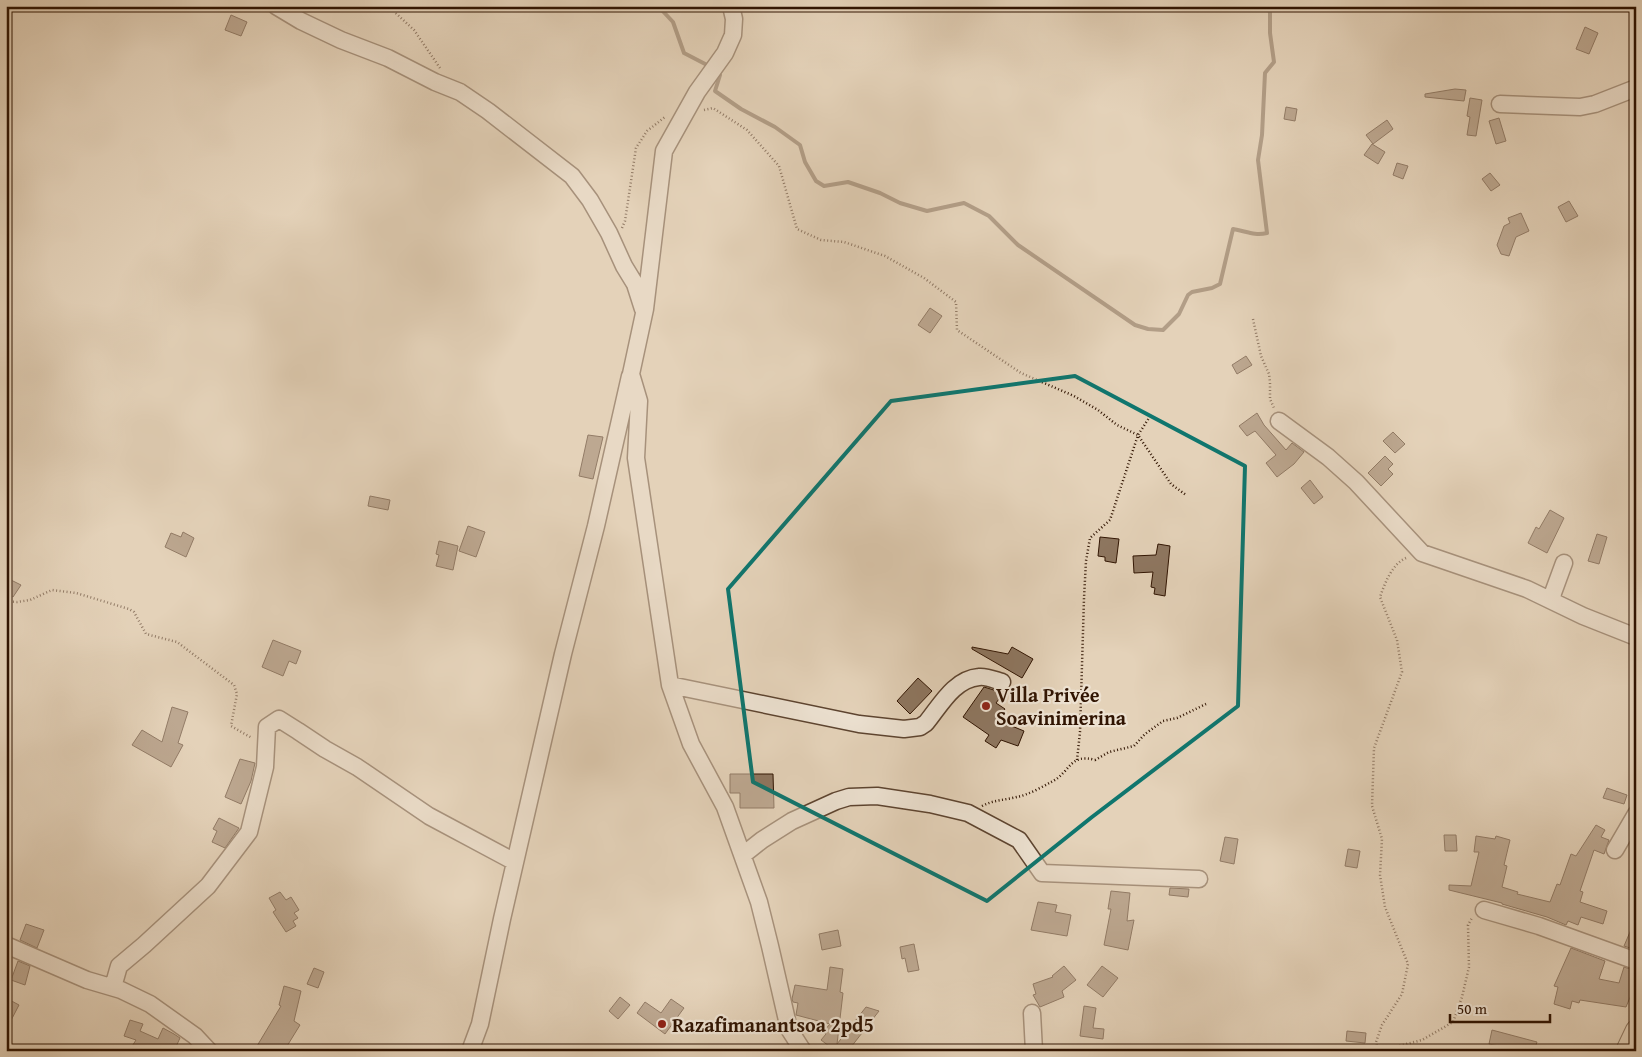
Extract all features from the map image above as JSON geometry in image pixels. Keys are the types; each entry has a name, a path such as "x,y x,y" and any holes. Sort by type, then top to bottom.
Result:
{"main road":[{"path":"1626,1051 1636,1030"}],"street":[{"path":"276,6 309,25 388,58 435,82 460,92 488,110 572,176 590,200 635,284 644,314"},
{"path":"470,1051 480,1024 563,654 596,526 644,314 664,151 697,92 725,52 733,35 734,18 731,6"},
{"path":"1500,104 1580,107 1595,104 1636,88"},
{"path":"631,374 639,401 636,458 670,685 691,744 725,807 743,855 770,946 789,1029 803,1051"},
{"path":"1279,421 1328,457 1356,482 1422,553 1510,582 1583,616 1636,637"},
{"path":"1552,601 1564,563"},
{"path":"670,685 859,724 904,729 920,727 926,723 954,687 966,679 980,676 1002,682"},
{"path":"113,988 119,966 208,886 250,832 265,767 268,727 278,720 298,730 325,749 358,766 429,816 515,862"},
{"path":"743,855 792,821 836,801 849,797 877,796 930,804 968,814 1019,840 1042,873 1199,879"},
{"path":"1615,850 1636,814"},
{"path":"1484,910 1539,926 1636,961"},
{"path":"6,945 87,980 113,988 150,1004 195,1036 209,1051"},
{"path":"1032,1013 1034,1051"}],"path":[{"path":"388,6 414,30 441,69"},
{"path":"615,246 625,221 636,148 647,131 669,114 713,108 747,130 779,166 797,229 821,240 844,242 885,256 924,278 956,302 957,330 1021,373 1074,396 1098,410 1117,425 1138,435 1171,484 1186,495"},
{"path":"1253,320 1261,356 1269,374 1270,399 1279,421"},
{"path":"1078,760 1081,723 1086,561 1090,538 1110,520 1138,435 1149,418"},
{"path":"1422,553 1401,560 1388,577 1380,597 1398,640 1402,672 1374,748 1372,806 1382,839 1380,875 1385,907 1408,964 1402,994 1382,1025 1376,1042 1377,1046 1395,1047 1422,1040 1453,1022 1462,997 1469,967 1468,925 1473,915 1484,910"},
{"path":"6,601 30,600 52,590 76,593 129,609 134,612 146,634 177,642 234,686 237,694 231,726 254,739 261,739 267,742"},
{"path":"968,814 990,802 1019,797 1055,780 1071,763 1085,757 1095,760 1109,752 1134,746 1145,734 1163,721 1177,718 1206,704"}],"highlighted area":[{"path":"1075,376 1245,466 1238,706 1092,817 987,901 753,782 728,589 891,401"}],"building":[{"path":"231,15 247,22 241,36 225,30"},
{"path":"1585,27 1598,33 1589,54 1576,49"},
{"path":"1455,89 1466,90 1464,101 1425,97 1425,94"},
{"path":"1470,98 1482,100 1476,136 1467,135 1470,117 1467,116"},
{"path":"1286,107 1297,109 1295,121 1284,119"},
{"path":"1499,118 1506,141 1496,144 1489,121"},
{"path":"1387,120 1393,129 1373,144 1366,135"},
{"path":"1372,144 1385,152 1378,164 1364,155"},
{"path":"1397,163 1408,166 1403,179 1393,175"},
{"path":"1490,173 1500,185 1491,191 1482,179"},
{"path":"1569,201 1578,216 1566,222 1558,207"},
{"path":"1521,213 1529,231 1516,237 1509,256 1501,254 1497,245 1504,226 1510,223 1508,218"},
{"path":"930,308 942,316 930,333 918,325"},
{"path":"1246,356 1252,365 1237,374 1232,365"},
{"path":"1257,413 1264,425 1286,450 1292,443 1304,452 1294,464 1277,477 1266,463 1276,455 1255,431 1247,436 1239,426"},
{"path":"1393,432 1405,444 1395,453 1383,441"},
{"path":"588,435 603,437 593,479 579,476"},
{"path":"1385,456 1393,464 1388,469 1393,474 1381,486 1368,473"},
{"path":"1310,480 1323,497 1314,504 1301,488"},
{"path":"370,496 390,500 388,510 368,506"},
{"path":"1550,510 1564,518 1547,553 1528,543 1536,527 1539,529"},
{"path":"468,526 485,532 476,557 459,551"},
{"path":"183,532 194,538 186,557 165,547 171,533 181,537"},
{"path":"1597,534 1607,537 1599,564 1588,561"},
{"path":"1100,537 1119,539 1116,563 1105,561 1105,557 1098,556"},
{"path":"439,541 458,546 453,570 436,566 439,555 436,554"},
{"path":"1158,544 1170,546 1165,596 1154,594 1155,588 1151,587 1153,572 1134,573 1133,556 1156,555"},
{"path":"11,580 21,585 13,597 6,593 6,588"},
{"path":"273,640 301,651 296,664 289,661 283,676 262,667"},
{"path":"972,647 1008,654 1012,647 1033,659 1022,678 972,649"},
{"path":"918,678 932,691 910,714 897,701"},
{"name":"Villa Privée Soavinimerina","path":"984,687 997,691 1002,695 996,703 1005,709 997,720 1024,731 1018,746 1001,740 996,748 985,741 989,735 963,717"},
{"path":"172,707 188,712 178,743 183,745 171,767 132,745 142,730 162,742"},
{"path":"240,759 255,763 251,781 241,804 225,797"},
{"path":"730,774 773,774 774,808 740,808 740,793 730,793"},
{"path":"1607,788 1627,795 1624,804 1603,798"},
{"path":"219,818 239,828 225,848 212,842 217,831 213,829"},
{"path":"1596,825 1605,830 1601,837 1609,840 1604,854 1594,850 1580,891 1583,892 1580,902 1607,911 1603,924 1581,917 1578,925 1568,921 1566,925 1502,903 1449,890 1449,885 1471,886 1479,852 1474,852 1476,836 1495,839 1496,836 1510,840 1504,865 1507,866 1502,887 1518,892 1517,894 1550,902 1557,884 1560,885 1571,854 1576,856"},
{"path":"1444,835 1456,835 1457,851 1445,851"},
{"path":"1225,837 1238,839 1234,864 1220,861"},
{"path":"1348,849 1360,851 1357,868 1345,866"},
{"path":"1170,888 1189,889 1188,897 1169,895"},
{"path":"1111,891 1130,893 1127,921 1134,920 1128,950 1104,945 1111,909 1108,909"},
{"path":"280,892 286,900 291,897 299,910 294,913 298,918 293,921 296,926 286,932 273,912 276,910 269,898"},
{"path":"1038,902 1057,905 1055,912 1071,915 1067,936 1031,930"},
{"path":"1636,918 1636,950 1624,946"},
{"path":"26,924 44,930 37,948 20,940"},
{"path":"838,930 841,946 822,950 819,934"},
{"path":"914,944 919,970 908,972 905,958 902,959 900,947"},
{"path":"1571,948 1605,961 1599,979 1619,983 1624,967 1636,971 1636,983 1626,1007 1580,1000 1579,1003 1572,1001 1570,1009 1554,1004 1558,987 1554,986"},
{"path":"18,961 30,966 25,985 11,980"},
{"path":"1064,966 1076,980 1062,991 1064,997 1040,1007 1033,995 1036,994 1033,984 1053,977"},
{"path":"1102,966 1118,978 1103,997 1087,985"},
{"path":"830,967 843,969 840,992 843,993 837,1044 866,1007 879,1011 848,1051 832,1051 833,1049 821,1040 826,1034 823,1032 830,1024 796,1015 798,1003 793,1002 792,999 795,985 827,990"},
{"path":"314,968 324,972 318,988 307,984"},
{"path":"284,986 301,991 294,1021 300,1025 284,1051 266,1051 257,1046 281,1006 279,1005"},
{"path":"620,997 630,1005 618,1019 609,1011"},
{"path":"6,998 19,1005 6,1030"},
{"name":"Razafimanantsoa 2pd5","path":"671,999 684,1008 665,1034 637,1013 645,1002 661,1013"},
{"path":"1084,1006 1096,1008 1093,1028 1104,1029 1103,1039 1080,1036"},
{"path":"130,1020 143,1024 140,1031 158,1039 163,1028 180,1038 174,1051 129,1051 136,1040 124,1036"},
{"path":"1492,1030 1537,1042 1534,1051 1508,1051 1509,1048 1489,1044"},
{"path":"1347,1031 1366,1033 1365,1043 1346,1041"}],"waterway":[{"path":"658,6 673,22 684,53 709,66"},
{"path":"720,75 715,91 741,109 775,127 800,145 805,162 816,181 824,186 848,182 880,193 900,203 927,211 964,203 989,216 1018,245 1135,325 1148,329 1163,330 1179,314 1188,295 1192,292 1212,288 1220,284 1233,229 1254,234 1267,233 1258,160 1262,135 1265,73 1274,62 1270,33 1270,12 1265,6"}],"place":[{"name":"Villa Privée Soavinimerina","path":"986,706"},
{"name":"Razafimanantsoa 2pd5","path":"662,1024"}]}
